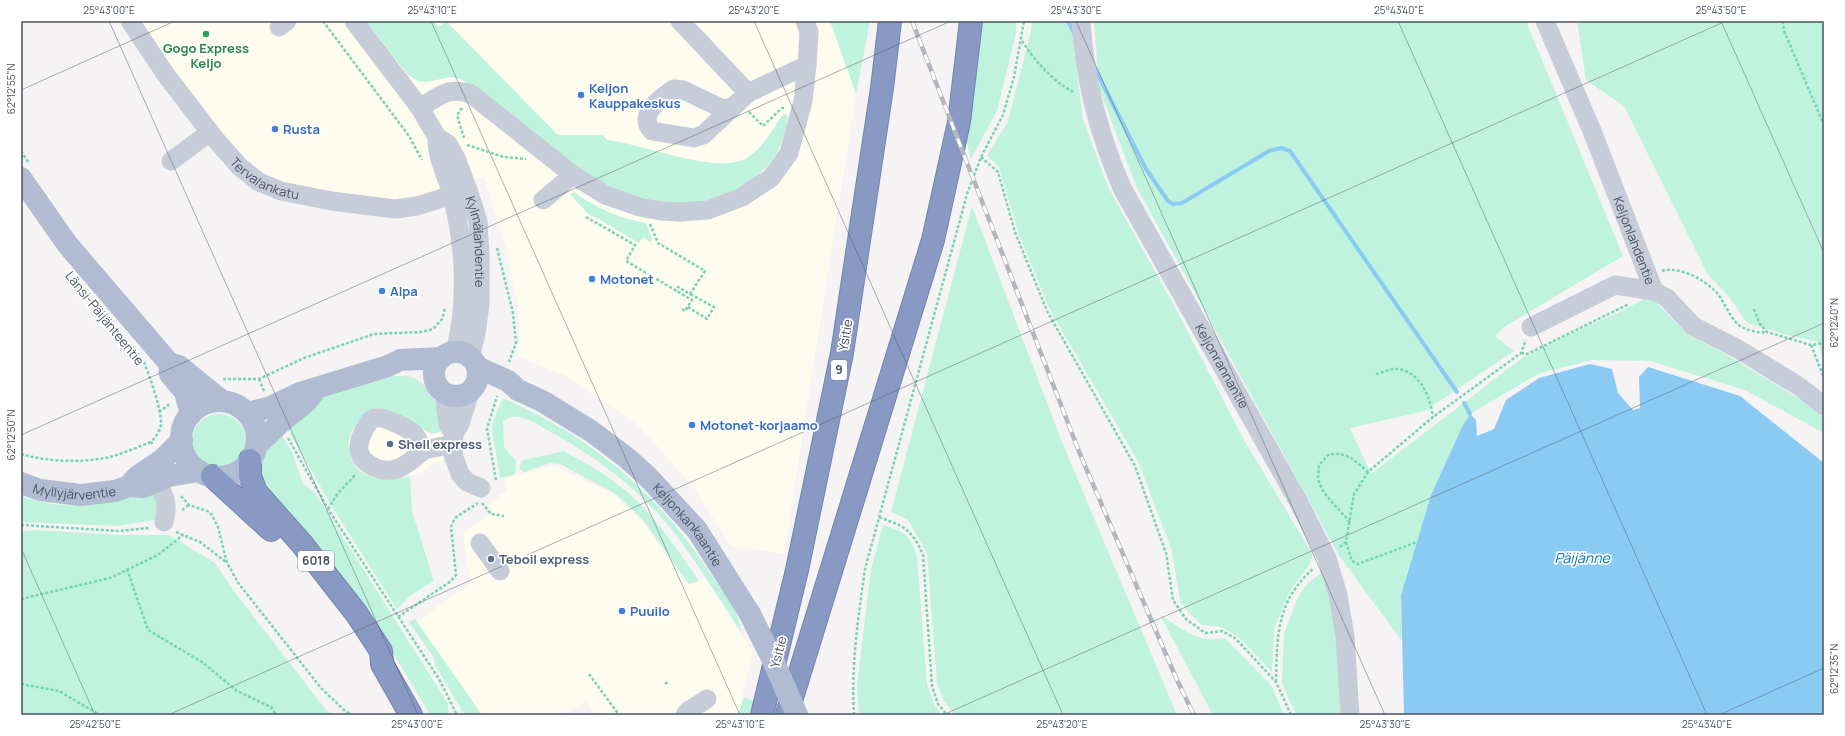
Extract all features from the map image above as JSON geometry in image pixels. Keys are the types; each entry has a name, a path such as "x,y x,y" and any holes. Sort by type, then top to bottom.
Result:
{"highway":[{"name":"Ysitie","path":"762,715 797,570 842,353 882,88 890,21"},
{"path":"786,715 933,240 959,122 971,21"},
{"name":"6018","path":"253,453 250,476 256,492 302,544 356,613 381,651 382,664 411,715"},
{"name":"6018","path":"206,473 257,516 314,576 370,657 382,664"}],"main road":[{"name":"Länsi-Päijänteentie","path":"27,173 67,244 169,363 179,366 222,401"},
{"name":"Länsi-Päijänteentie","path":"169,363 170,374 185,392 191,414"},
{"name":"Keljonkankaantie","path":"253,453 275,415 300,393 388,366 400,372 458,373 508,393 542,401 592,431 648,477 697,530 750,614 772,658 797,715"},
{"path":"182,440 184,426 191,414 205,404 222,401 236,405 247,414"},
{"name":"Keljonkankaantie","path":"247,414 275,415"},
{"name":"6018","path":"247,414 256,429 253,453"},
{"name":"Myllyjärventie","path":"21,483 40,490 81,495 115,491 129,486 143,487 159,465 182,440"},
{"name":"6018","path":"182,440 186,457 206,473"},
{"path":"206,473 232,474 240,470 253,453"},
{"name":"Myllyjärventie","path":"159,465 206,473"}],"street":[{"name":"Tervalankatu","path":"130,21 140,48 166,75 210,132 240,167 259,182 281,191 332,202 395,209 417,206 460,193"},
{"name":"Kylmälahdentie","path":"354,21 420,108 437,137 437,151 460,193 459,225 463,264 458,373"},
{"path":"680,21 748,93"},
{"path":"420,108 444,93 457,90 471,94 573,175 605,196 640,207 661,211 680,212 708,210 742,197 771,178 789,153 803,101 809,32 805,21"},
{"name":"Keljonrannantie","path":"1081,21 1091,100 1107,152 1136,215 1298,501 1327,558 1338,595 1345,636 1350,715"},
{"name":"Keljonlahdentie","path":"1545,21 1592,131 1651,283 1693,326 1738,349 1800,387 1824,406"},
{"path":"734,106 748,93 807,65"},
{"path":"171,161 210,132"},
{"path":"543,200 573,175"},
{"path":"1531,327 1615,285 1651,283"},
{"path":"458,373 448,424 453,439 455,463 460,474 467,482 485,492"},
{"path":"424,450 413,433 387,419 376,418 367,424 358,442 360,454 365,462 378,469 392,471 407,465 424,450 453,439 460,424 458,373"},
{"path":"159,465 167,502 164,522"},
{"path":"485,540 505,568"},
{"path":"685,715 688,711 707,698 703,715"}],"path":[{"path":"323,21 409,136 424,164"},
{"path":"854,715 852,685 856,631 865,569 967,194 981,157 1003,116 1022,41 1024,21"},
{"path":"1783,21 1784,31 1824,125"},
{"path":"1022,41 1051,77 1073,92 1091,100"},
{"path":"467,145 504,157 532,160"},
{"path":"21,151 27,173"},
{"path":"981,157 998,172 1015,232 1047,311 1135,466 1166,553 1173,600 1186,619 1204,633 1222,631 1235,638 1276,682 1291,715"},
{"path":"586,217 635,245 626,261 692,300 685,311 680,308"},
{"path":"649,220 654,237 658,243 705,271 690,294"},
{"path":"1521,352 1528,354 1651,283 1666,269 1687,273 1713,289 1740,326 1758,333 1767,332 1811,345 1824,343"},
{"name":"Länsi-Päijänteentie","path":"68,274 93,306 104,316"},
{"path":"676,291 678,287 714,307 707,319 688,307"},
{"path":"216,379 259,379 304,358 374,334 422,332 433,329 442,319 446,304"},
{"path":"1754,309 1760,324 1767,332"},
{"path":"1417,542 1358,564 1352,561 1346,542 1354,494 1368,472 1433,417 1521,352 1531,327"},
{"path":"1811,345 1824,378"},
{"name":"Länsi-Päijänteentie","path":"139,356 149,376 161,424 157,436 159,465"},
{"path":"1376,374 1396,368 1412,374 1425,390 1431,403 1433,417"},
{"path":"259,379 275,415 328,509 439,679 457,715"},
{"path":"504,516 491,514 485,492 487,429 508,393"},
{"path":"21,454 37,459 76,460 110,456 159,465 176,491 190,505 210,512 218,526 227,563 239,584 321,688 344,710 352,715"},
{"path":"1350,522 1324,493 1318,480 1319,465 1328,455 1342,454 1349,456 1368,472"},
{"path":"328,509 338,493 349,484 365,462"},
{"path":"398,617 451,581 456,575 451,527 455,518 485,492"},
{"path":"21,525 120,531 146,529 164,522 190,505"},
{"path":"879,517 905,527 916,540 922,555 932,686 938,704 947,715"},
{"path":"164,522 169,530 200,542 227,563"},
{"path":"21,599 110,578 158,555 183,535"},
{"path":"1276,682 1278,632 1287,603 1302,579 1346,542"},
{"path":"127,569 148,630 202,662 237,691 271,707 276,715"},
{"path":"589,674 619,715"},
{"path":"665,684 669,681"},
{"path":"21,684 59,691 100,715"}],"shaded area":[{"path":"138,21 830,21 856,94 784,554 731,546 694,488 639,426 566,376 516,356 520,339 518,304 506,249 484,177 400,202 280,183 244,163 171,71"},
{"path":"375,408 444,431 445,458 438,464 432,464 422,472 401,478 378,478 359,470 352,457 348,440 360,416"},
{"path":"550,466 557,467 615,495 643,522 687,585 706,579 753,653 738,715 596,715 586,701 563,715 482,715 417,622 469,584 463,533 493,512 489,505 500,498 499,495 507,493 504,479"}],"green space":[{"path":"366,21 433,21 439,27 446,21 558,135 603,135 607,140 622,142 681,157 721,163 737,162 750,156 764,142 784,113 788,116 786,128 779,148 768,165 752,180 727,195 712,201 682,204 651,200 604,185 590,178 475,87 460,79 451,77 427,82 418,81 408,75"},
{"path":"830,21 870,21 856,94"},
{"path":"978,21 1017,21 1015,37 997,111 971,159 966,139"},
{"path":"1032,21 1072,21 1074,50 1083,119 1108,187 1177,311 1244,440 1313,555 1309,565 1290,591 1274,629 1272,672 1237,636 1221,627 1202,625 1189,613 1180,601 1172,551 1138,461 1050,310 1019,235 999,167 987,156 1008,121 1031,31"},
{"path":"1094,21 1526,21 1623,256 1504,327 1495,336 1514,351 1425,411 1350,428 1371,474 1522,358 1570,334 1616,314 1650,296 1686,333 1732,358 1796,397 1824,417 1824,433 1745,390 1650,361 1591,360 1538,374 1470,414 1462,427 1431,495 1401,595 1402,641 1340,557 1136,186 1099,88"},
{"path":"1577,21 1824,21 1824,364 1818,342 1783,334 1747,323 1730,298 1707,273 1624,106 1586,80"},
{"path":"574,192 608,212 646,223 652,239 650,242 643,237 639,243 597,218 589,215 570,194"},
{"path":"972,206 1062,442 1177,715 955,715 944,701 937,684 927,553 908,520 891,512"},
{"path":"395,376 411,377 424,386 438,407 444,431 432,434 381,409 375,408 360,419 350,435 349,453 353,462 364,474 383,479 410,477 412,511 434,581 411,595 397,609 334,510 285,425 326,395 367,379"},
{"path":"503,398 536,414 596,451 647,495 693,548 727,597 738,618 741,632 711,585 666,522 620,478 585,453 532,421 520,417 508,418 503,421 504,447 516,461 515,474 502,478 500,477 492,431 493,421"},
{"path":"214,414 224,414 234,418 242,426 246,436 246,446 242,456 234,464 224,468 214,468 204,464 196,456 192,446 192,436 196,426 204,418"},
{"path":"282,436 292,452 303,484 315,493 447,702 449,715 430,715 389,646 261,487 259,469 261,457 268,448"},
{"path":"564,451 608,477 632,496 653,518 699,581 689,584 644,521 616,494 560,464 550,463 524,472 519,468 523,460"},
{"path":"149,491 158,494 162,506 155,520 118,526 21,522 21,496 53,504 69,505 102,503"},
{"path":"883,525 906,535 912,543 917,557 927,685 935,706 942,715 859,715 857,686 871,569"},
{"path":"35,530 120,535 169,535 215,563 233,590 326,710 333,715 21,715 21,531"},
{"path":"1321,573 1332,604 1339,660 1340,715 1296,715 1282,683 1284,633 1297,600 1306,585"},
{"path":"1160,615 1183,630 1198,637 1206,639 1225,638 1272,686 1284,715 1213,715"},
{"path":"415,619 482,715 465,715 435,665 434,658 409,622"},
{"path":"744,697 754,701 750,715 738,715"}],"water":[{"name":"Päijänne","path":"1590,364 1612,369 1618,393 1633,410 1640,408 1639,377 1648,367 1740,396 1824,463 1824,715 1404,715 1401,595 1431,495 1462,427 1470,414 1476,420 1477,436 1494,429 1506,400 1539,378"}],"waterway":[{"path":"1068,21 1075,35"},
{"path":"1094,67 1146,169 1168,201 1173,204 1182,203 1269,151 1281,148 1290,151 1457,392"},
{"path":"1464,403 1470,414"}],"railway":[{"path":"912,21 1080,454 1177,680 1194,715"}],"place":[{"name":"Gogo Express Keljo","path":"206,34"},
{"name":"Keljon Kauppakeskus","path":"581,95"},
{"name":"Rusta","path":"275,129"},
{"name":"Motonet","path":"592,279"},
{"name":"Alpa","path":"382,291"},
{"name":"Motonet-korjaamo","path":"692,425"},
{"name":"Shell express","path":"390,444"},
{"name":"Teboil express","path":"491,559"},
{"name":"Puuilo","path":"622,611"}]}
